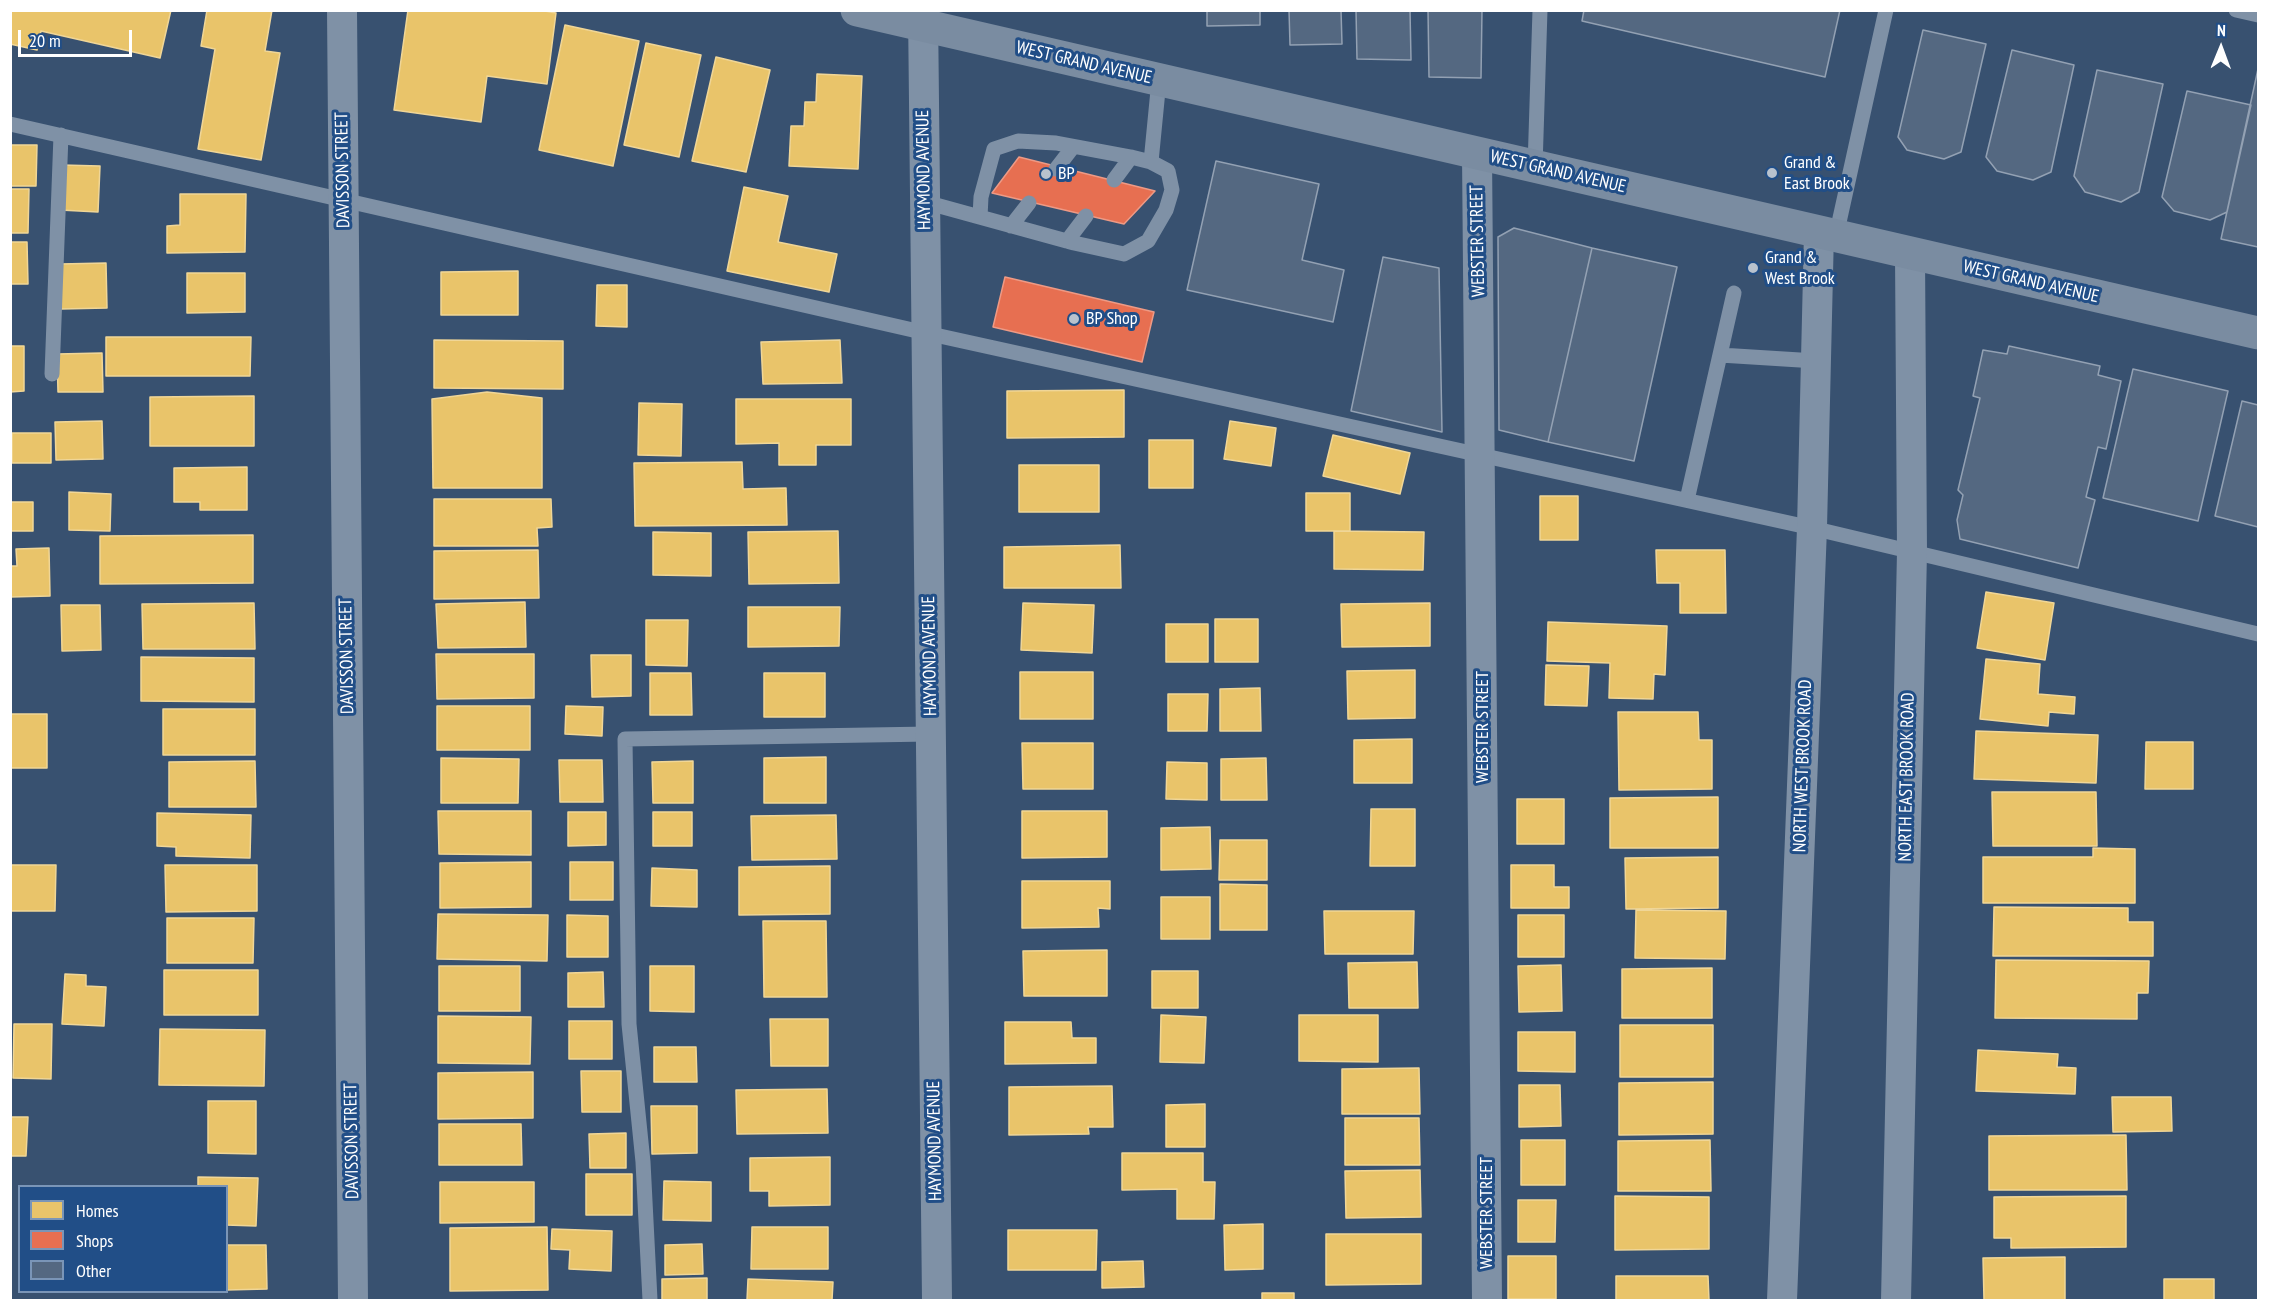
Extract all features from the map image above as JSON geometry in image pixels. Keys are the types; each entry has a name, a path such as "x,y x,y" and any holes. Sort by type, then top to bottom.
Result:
{"main road":[{"name":"WEST GRAND AVENUE","path":"857,10 923,18 1159,80 2259,333"}],"street":[{"name":"DAVISSON STREET","path":"342,10 353,1300"},
{"name":"HAYMOND AVENUE","path":"923,18 937,1300"},
{"name":"WEBSTER STREET","path":"1477,154 1487,1300"},
{"name":"NORTH WEST BROOK ROAD","path":"1782,1300 1812,528 1816,361 1827,234"},
{"name":"NORTH EAST BROOK ROAD","path":"1896,1300 1912,552 1910,254"}],"lane":[{"path":"1535,167 1540,10"},
{"path":"1827,234 1886,10"},
{"path":"2236,10 2259,15"},
{"path":"1151,162 1159,80"},
{"path":"10,124 926,333 1812,528 2259,634"},
{"path":"52,374 61,135"},
{"path":"925,201 980,217 1011,226 1067,241 1124,254 1148,242 1166,210 1172,190 1168,171 1151,162 1056,143 1018,141 994,149 981,197 980,217"},
{"path":"1056,169 1073,147"},
{"path":"1113,180 1131,157"},
{"path":"1011,226 1029,203"},
{"path":"1067,241 1086,216"},
{"path":"1687,500 1734,293"},
{"path":"1720,355 1816,361"},
{"path":"650,1300 643,1162 630,1024 624,739 930,735"}],"building: Homes":[{"path":"10,10 171,10 160,58 41,31 37,50 10,44"},
{"path":"207,10 272,10 265,51 280,53 261,160 198,149 215,49 201,46"},
{"path":"408,10 539,10 556,13 547,84 487,76 481,122 394,110"},
{"path":"565,25 639,41 613,166 539,150"},
{"path":"646,43 701,55 679,157 624,145"},
{"path":"716,57 770,70 746,172 692,161"},
{"path":"817,74 862,76 858,169 789,166 791,126 804,126 805,102 816,102"},
{"path":"10,145 37,145 36,186 10,186"},
{"path":"62,165 100,166 98,212 60,210"},
{"path":"744,187 788,196 778,242 837,254 829,292 727,271"},
{"path":"10,189 29,189 28,233 10,233"},
{"path":"180,194 246,194 245,252 167,253 167,226 180,225"},
{"path":"10,242 27,242 28,284 10,284"},
{"path":"106,263 107,308 61,309 60,264"},
{"path":"518,271 518,315 441,315 441,272"},
{"path":"187,273 245,273 245,312 187,313"},
{"path":"597,285 627,285 627,327 596,326"},
{"path":"106,337 251,337 250,376 106,376"},
{"path":"434,340 563,341 563,389 434,388"},
{"path":"840,340 842,383 763,384 761,342"},
{"path":"10,346 24,346 24,391 10,392"},
{"path":"102,353 103,392 58,392 57,354"},
{"path":"1124,390 1124,437 1007,438 1007,391"},
{"path":"487,392 542,398 542,488 433,488 432,399"},
{"path":"254,396 254,446 150,446 150,397"},
{"path":"736,399 851,399 851,445 816,445 816,465 779,465 779,443 736,444"},
{"path":"639,403 682,404 681,456 638,455"},
{"path":"102,421 103,459 56,460 55,422"},
{"path":"1230,421 1276,428 1271,466 1224,459"},
{"path":"12,433 51,433 51,463 12,463"},
{"path":"1333,435 1410,453 1400,494 1323,476"},
{"path":"1149,440 1193,440 1193,488 1149,488"},
{"path":"742,462 743,489 786,488 787,525 635,526 634,463"},
{"path":"1019,465 1099,465 1099,512 1019,512"},
{"path":"247,467 247,510 200,510 200,502 174,502 174,468"},
{"path":"69,492 111,494 110,531 69,530"},
{"path":"1306,493 1350,493 1350,531 1306,531"},
{"path":"1540,496 1578,496 1578,540 1540,540"},
{"path":"434,499 551,499 552,527 537,528 538,546 434,546"},
{"path":"10,502 33,502 33,531 10,531"},
{"path":"838,531 839,583 749,584 748,532"},
{"path":"1334,531 1424,532 1423,570 1334,569"},
{"path":"653,532 711,533 711,576 653,575"},
{"path":"253,535 253,583 100,584 100,536"},
{"path":"1120,545 1121,588 1004,588 1004,547"},
{"path":"49,548 50,596 10,597 10,566 17,566 16,549"},
{"path":"538,550 539,598 434,599 434,551"},
{"path":"1656,550 1725,550 1726,613 1680,613 1680,583 1657,583"},
{"path":"1986,592 2054,603 2045,660 1977,648"},
{"path":"525,602 526,647 438,648 436,604"},
{"path":"254,603 255,649 143,649 142,604"},
{"path":"1023,603 1094,605 1092,653 1021,650"},
{"path":"1430,603 1430,646 1342,647 1341,604"},
{"path":"61,605 100,605 101,650 62,651"},
{"path":"748,607 840,607 839,646 748,647"},
{"path":"1215,619 1258,619 1258,662 1215,662"},
{"path":"646,620 688,620 687,666 646,665"},
{"path":"1548,622 1667,626 1665,675 1654,674 1653,699 1609,698 1610,663 1547,661"},
{"path":"1166,624 1208,624 1208,662 1166,662"},
{"path":"436,654 534,654 534,698 437,699"},
{"path":"591,655 631,655 631,696 592,697"},
{"path":"141,657 254,658 254,702 141,701"},
{"path":"1986,659 2040,664 2038,694 2075,697 2074,714 2049,712 2048,726 1980,719"},
{"path":"1546,665 1589,666 1587,706 1545,705"},
{"path":"1415,670 1415,718 1348,719 1347,671"},
{"path":"1020,672 1093,672 1093,719 1020,719"},
{"path":"650,673 691,673 692,715 650,715"},
{"path":"764,673 825,673 825,717 764,717"},
{"path":"1260,688 1261,731 1220,731 1220,689"},
{"path":"1168,694 1208,694 1207,731 1168,731"},
{"path":"437,706 530,706 530,750 437,750"},
{"path":"566,706 603,707 602,736 565,734"},
{"path":"163,709 255,709 255,755 163,755"},
{"path":"1618,712 1698,712 1699,740 1712,740 1712,789 1619,790"},
{"path":"10,714 47,714 47,768 10,768"},
{"path":"1976,731 2098,735 2096,783 1974,779"},
{"path":"1412,739 1412,783 1354,783 1354,740"},
{"path":"2146,742 2193,742 2193,789 2145,789"},
{"path":"1022,743 1093,743 1093,789 1023,789"},
{"path":"826,757 826,803 764,803 764,758"},
{"path":"441,758 519,759 518,803 441,803"},
{"path":"1266,758 1267,800 1221,800 1221,759"},
{"path":"559,760 602,760 603,802 560,802"},
{"path":"255,761 256,807 169,807 169,762"},
{"path":"693,761 693,803 653,803 652,762"},
{"path":"1167,762 1207,763 1207,800 1166,799"},
{"path":"1992,792 2096,792 2097,846 1993,846"},
{"path":"1718,797 1718,848 1610,848 1610,798"},
{"path":"1517,799 1564,799 1564,844 1517,844"},
{"path":"1371,809 1415,809 1415,866 1370,866"},
{"path":"438,811 531,811 531,855 439,854"},
{"path":"1022,811 1107,811 1107,857 1022,858"},
{"path":"568,812 606,812 606,845 568,846"},
{"path":"653,812 692,812 692,846 653,846"},
{"path":"157,813 251,815 250,858 176,856 176,847 157,846"},
{"path":"836,815 837,859 752,860 751,816"},
{"path":"1210,827 1211,869 1161,870 1161,828"},
{"path":"1220,840 1267,840 1267,880 1219,880"},
{"path":"2093,848 2135,849 2135,903 1983,903 1983,857 2093,857"},
{"path":"1718,857 1718,908 1626,909 1625,858"},
{"path":"531,862 531,907 440,908 440,863"},
{"path":"570,862 613,862 613,900 570,900"},
{"path":"10,865 56,865 55,911 10,911"},
{"path":"165,865 257,865 257,911 166,912"},
{"path":"1511,865 1554,865 1554,887 1569,887 1569,908 1511,908"},
{"path":"830,866 830,914 739,915 739,867"},
{"path":"652,868 697,870 697,907 651,906"},
{"path":"1022,881 1110,881 1110,909 1098,908 1099,927 1022,928"},
{"path":"1220,884 1267,885 1267,930 1220,930"},
{"path":"1161,897 1210,897 1210,939 1161,939"},
{"path":"1994,907 2128,908 2128,922 2153,922 2153,956 1993,956"},
{"path":"1636,910 1726,911 1725,959 1635,958"},
{"path":"1324,911 1414,911 1413,954 1325,954"},
{"path":"438,914 548,915 547,961 437,959"},
{"path":"567,915 608,916 608,957 567,957"},
{"path":"1518,915 1564,915 1564,957 1518,957"},
{"path":"167,918 254,918 253,963 167,963"},
{"path":"763,921 826,921 827,997 764,997"},
{"path":"1107,950 1107,996 1024,996 1023,951"},
{"path":"1996,960 2149,961 2148,993 2137,993 2137,1019 1995,1018"},
{"path":"1417,962 1418,1008 1349,1008 1348,963"},
{"path":"1561,965 1562,1011 1519,1012 1518,966"},
{"path":"439,966 520,966 520,1011 439,1011"},
{"path":"650,966 694,966 694,1012 650,1011"},
{"path":"1712,968 1712,1018 1622,1018 1622,969"},
{"path":"164,970 258,970 258,1015 164,1015"},
{"path":"1152,971 1198,971 1198,1008 1152,1008"},
{"path":"603,972 604,1007 568,1007 568,973"},
{"path":"65,974 86,975 86,986 106,987 104,1026 62,1024"},
{"path":"1161,1015 1206,1017 1204,1063 1160,1062"},
{"path":"1299,1015 1378,1015 1378,1062 1299,1061"},
{"path":"438,1016 531,1017 530,1064 438,1063"},
{"path":"770,1019 828,1019 828,1066 771,1066"},
{"path":"569,1021 612,1021 612,1059 569,1059"},
{"path":"1005,1022 1071,1022 1072,1038 1096,1038 1096,1063 1005,1064"},
{"path":"14,1024 52,1024 51,1079 13,1078"},
{"path":"1620,1025 1713,1025 1713,1077 1620,1077"},
{"path":"160,1029 265,1030 264,1086 159,1085"},
{"path":"1518,1032 1575,1032 1575,1072 1518,1071"},
{"path":"654,1047 696,1047 697,1082 654,1082"},
{"path":"1978,1050 2058,1054 2057,1067 2076,1068 2075,1094 1976,1091"},
{"path":"1419,1068 1420,1114 1342,1114 1342,1069"},
{"path":"581,1071 621,1071 621,1112 582,1112"},
{"path":"533,1072 533,1118 438,1119 438,1073"},
{"path":"1713,1082 1713,1134 1619,1135 1619,1083"},
{"path":"1519,1085 1560,1085 1561,1126 1519,1127"},
{"path":"1112,1086 1113,1127 1088,1127 1089,1134 1009,1135 1009,1087"},
{"path":"827,1089 828,1133 737,1134 736,1090"},
{"path":"2112,1097 2171,1097 2172,1131 2113,1132"},
{"path":"208,1101 256,1101 256,1154 208,1153"},
{"path":"1205,1104 1205,1147 1166,1147 1166,1105"},
{"path":"651,1106 697,1106 697,1153 652,1154"},
{"path":"10,1117 28,1117 26,1156 10,1156"},
{"path":"1345,1118 1419,1118 1420,1165 1345,1165"},
{"path":"439,1124 521,1124 522,1165 439,1165"},
{"path":"626,1133 626,1168 590,1168 589,1134"},
{"path":"2126,1135 2127,1190 1989,1190 1989,1136"},
{"path":"1521,1140 1565,1140 1565,1185 1521,1185"},
{"path":"1710,1140 1711,1191 1618,1191 1618,1141"},
{"path":"1122,1153 1203,1153 1203,1182 1215,1182 1214,1219 1177,1219 1177,1189 1122,1190"},
{"path":"830,1157 830,1205 769,1206 769,1191 750,1191 750,1158"},
{"path":"1420,1170 1421,1217 1346,1218 1345,1171"},
{"path":"586,1174 632,1174 632,1215 586,1215"},
{"path":"198,1177 258,1178 256,1226 228,1225 228,1185 198,1185"},
{"path":"664,1181 711,1182 711,1221 663,1220"},
{"path":"440,1182 534,1182 534,1222 440,1223"},
{"path":"1615,1196 1709,1197 1709,1249 1615,1250"},
{"path":"2126,1196 2126,1247 2011,1248 2011,1238 1994,1238 1994,1197"},
{"path":"1518,1200 1556,1200 1555,1242 1518,1242"},
{"path":"1263,1224 1263,1269 1225,1270 1224,1225"},
{"path":"547,1227 548,1290 450,1291 450,1228"},
{"path":"752,1227 828,1227 828,1269 751,1269"},
{"path":"552,1229 612,1231 611,1271 569,1269 570,1250 551,1249"},
{"path":"1008,1230 1097,1230 1096,1270 1008,1270"},
{"path":"1326,1234 1421,1234 1421,1284 1326,1285"},
{"path":"702,1244 703,1274 665,1275 665,1245"},
{"path":"228,1245 266,1245 267,1289 228,1290"},
{"path":"1508,1256 1556,1256 1556,1299 1508,1299"},
{"path":"2065,1257 2065,1300 1984,1300 1983,1258"},
{"path":"1143,1261 1144,1287 1102,1288 1102,1262"},
{"path":"1616,1276 1708,1276 1709,1300 1616,1300"},
{"path":"707,1278 707,1300 662,1300 662,1279"},
{"path":"748,1279 833,1282 832,1300 747,1300"},
{"path":"2164,1279 2214,1279 2214,1300 2164,1300"},
{"path":"1262,1293 1294,1293 1294,1300 1262,1300"}],"building: Shops":[{"name":"BP","path":"1019,157 1155,191 1124,224 992,193"},
{"name":"BP Shop","path":"1005,277 1154,312 1142,362 993,327"}],"building: Other":[{"path":"1207,10 1260,10 1260,25 1207,26"},
{"path":"1289,10 1341,10 1342,44 1290,45"},
{"path":"1356,10 1410,10 1411,60 1357,59"},
{"path":"1428,10 1482,10 1481,78 1429,77"},
{"path":"1584,10 1840,10 1825,77 1582,21"},
{"path":"1923,30 1986,44 1961,152 1944,159 1907,150 1898,137"},
{"path":"2012,50 2074,65 2051,172 2033,180 1997,171 1986,157"},
{"path":"2258,69 2258,247 2221,239"},
{"path":"2097,70 2163,84 2139,192 2121,202 2085,192 2074,176"},
{"path":"2187,91 2251,105 2227,212 2210,220 2174,211 2162,197"},
{"path":"1216,161 1319,184 1302,260 1344,270 1333,322 1187,290"},
{"path":"1514,228 1592,248 1548,442 1499,430 1498,237"},
{"path":"1592,248 1677,267 1634,461 1548,442"},
{"path":"1383,257 1439,268 1442,432 1351,411"},
{"path":"2009,346 2100,366 2098,375 2121,381 2106,449 2098,447 2086,497 2095,500 2078,568 1960,539 1957,520 1963,495 1958,490 1980,398 1973,396 1983,350 2007,354"},
{"path":"2133,369 2228,391 2198,521 2103,498"},
{"path":"2242,401 2258,405 2258,527 2215,516"}],"place":[{"name":"Grand & East Brook","path":"1772,173"},
{"name":"BP","path":"1046,174"},
{"name":"Grand & West Brook","path":"1753,268"},
{"name":"BP Shop","path":"1074,319"}]}
